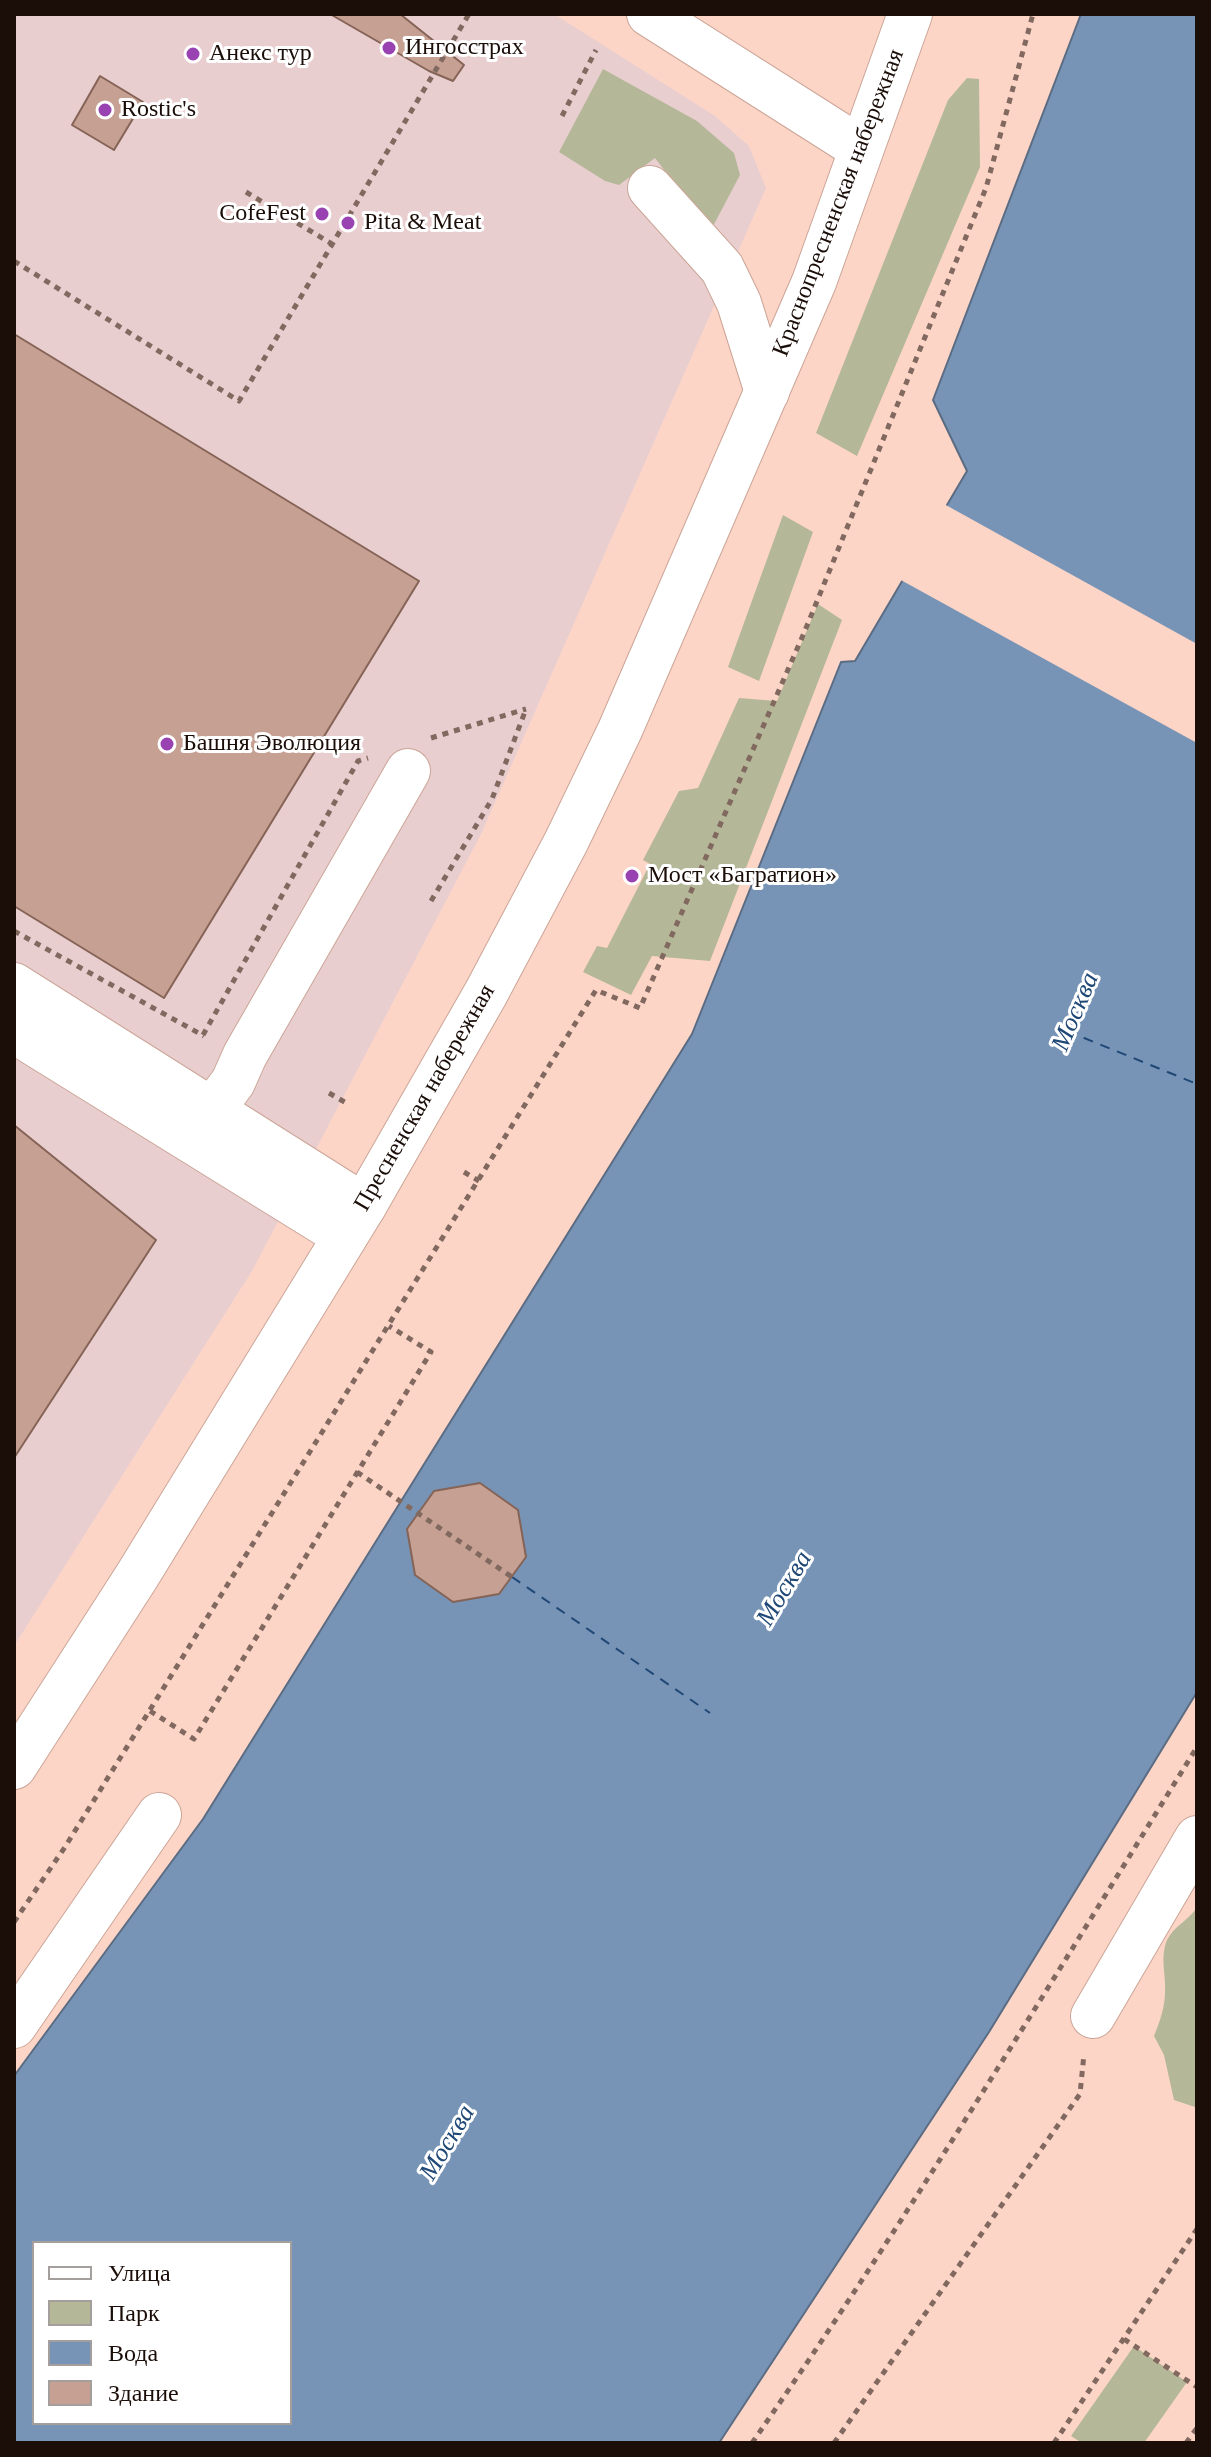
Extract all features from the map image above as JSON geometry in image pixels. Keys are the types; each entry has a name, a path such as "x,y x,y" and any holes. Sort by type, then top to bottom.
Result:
{"main road":[{"path":"649,14 860,148"},
{"name":"Краснопресненская набережная","path":"767,392 814,282 910,14"},
{"path":"650,188 722,268 739,303 767,392"},
{"name":"Пресненская набережная","path":"14,1765 137,1576 355,1221 486,993 566,842 620,730 767,392"},
{"path":"212,1110 233,1082 245,1055 408,771"},
{"path":"14,985 212,1110 355,1221"},
{"path":"14,1031 355,1221"},
{"path":"14,2026 159,1815"},
{"path":"1093,2016 1197,1838"}],"path":[{"path":"14,261 239,401 469,14"},
{"path":"14,1922 150,1711 596,990 640,1008 804,633 986,188 1033,14"},
{"path":"562,116 596,50"},
{"path":"246,192 332,244"},
{"path":"431,901 492,799 526,709"},
{"path":"14,931 245,1055"},
{"path":"329,1093 348,1104"},
{"path":"464,1172 479,1181"},
{"path":"150,1711 194,1739 431,1352 389,1326"},
{"path":"357,1472 512,1577"},
{"path":"752,2443 820,2346 1009,2051 1197,1747"},
{"path":"834,2443 1080,2094 1086,2037 1093,2016"},
{"path":"1054,2443 1197,2229"},
{"path":"1124,2339 1197,2387"},
{"path":"1186,2443 1197,2428"}],"shaded area":[{"path":"14,14 554,14 715,116 749,146 766,188 481,834 252,1271 14,1646"}],"green space":[{"path":"603,69 697,121 734,153 740,175 711,230 655,158 619,185 605,181 559,152"},
{"path":"967,78 979,79 980,167 857,456 816,433 948,100"},
{"path":"783,515 813,532 759,681 728,667"},
{"path":"818,604 842,620 710,961 652,956 631,995 583,972 597,946 607,948 650,864 643,860 679,791 698,788 739,698 777,701"},
{"path":"1197,1907 1195,2107 1174,2100 1164,2055 1154,2036 1164,2003 1163,1957 1167,1939"},
{"path":"1134,2346 1187,2382 1144,2443 1082,2443 1071,2436"}],"water":[{"name":"Москва","path":"1081,14 1197,14 1197,1692 989,2032 719,2443 14,2443 14,2076 203,1819 692,1034 841,662 855,661 967,471 933,400"}],"pier":[{"path":"944,504 1197,644 1197,743 899,579"}],"building":[{"path":"330,14 400,14 464,65 453,81 429,71"},
{"path":"100,76 143,102 114,150 72,125"},
{"name":"Башня Эволюция","path":"14,334 419,581 164,998 14,906"},
{"path":"14,1125 156,1240 14,1458"},
{"path":"480,1483 518,1510 526,1557 499,1594 453,1602 415,1575 407,1529 434,1491"}],"ferry route":[{"path":"1067,1031 1197,1084"},
{"path":"512,1577 710,1713"}],"place":[{"name":"Ингосстрах","path":"389,48"},
{"name":"Анекс тур","path":"193,54"},
{"name":"Rostic's","path":"105,110"},
{"name":"CofeFest","path":"322,214"},
{"name":"Pita & Meat","path":"348,223"},
{"name":"Башня Эволюция","path":"167,744"},
{"name":"Мост «Багратион»","path":"632,876"}]}
